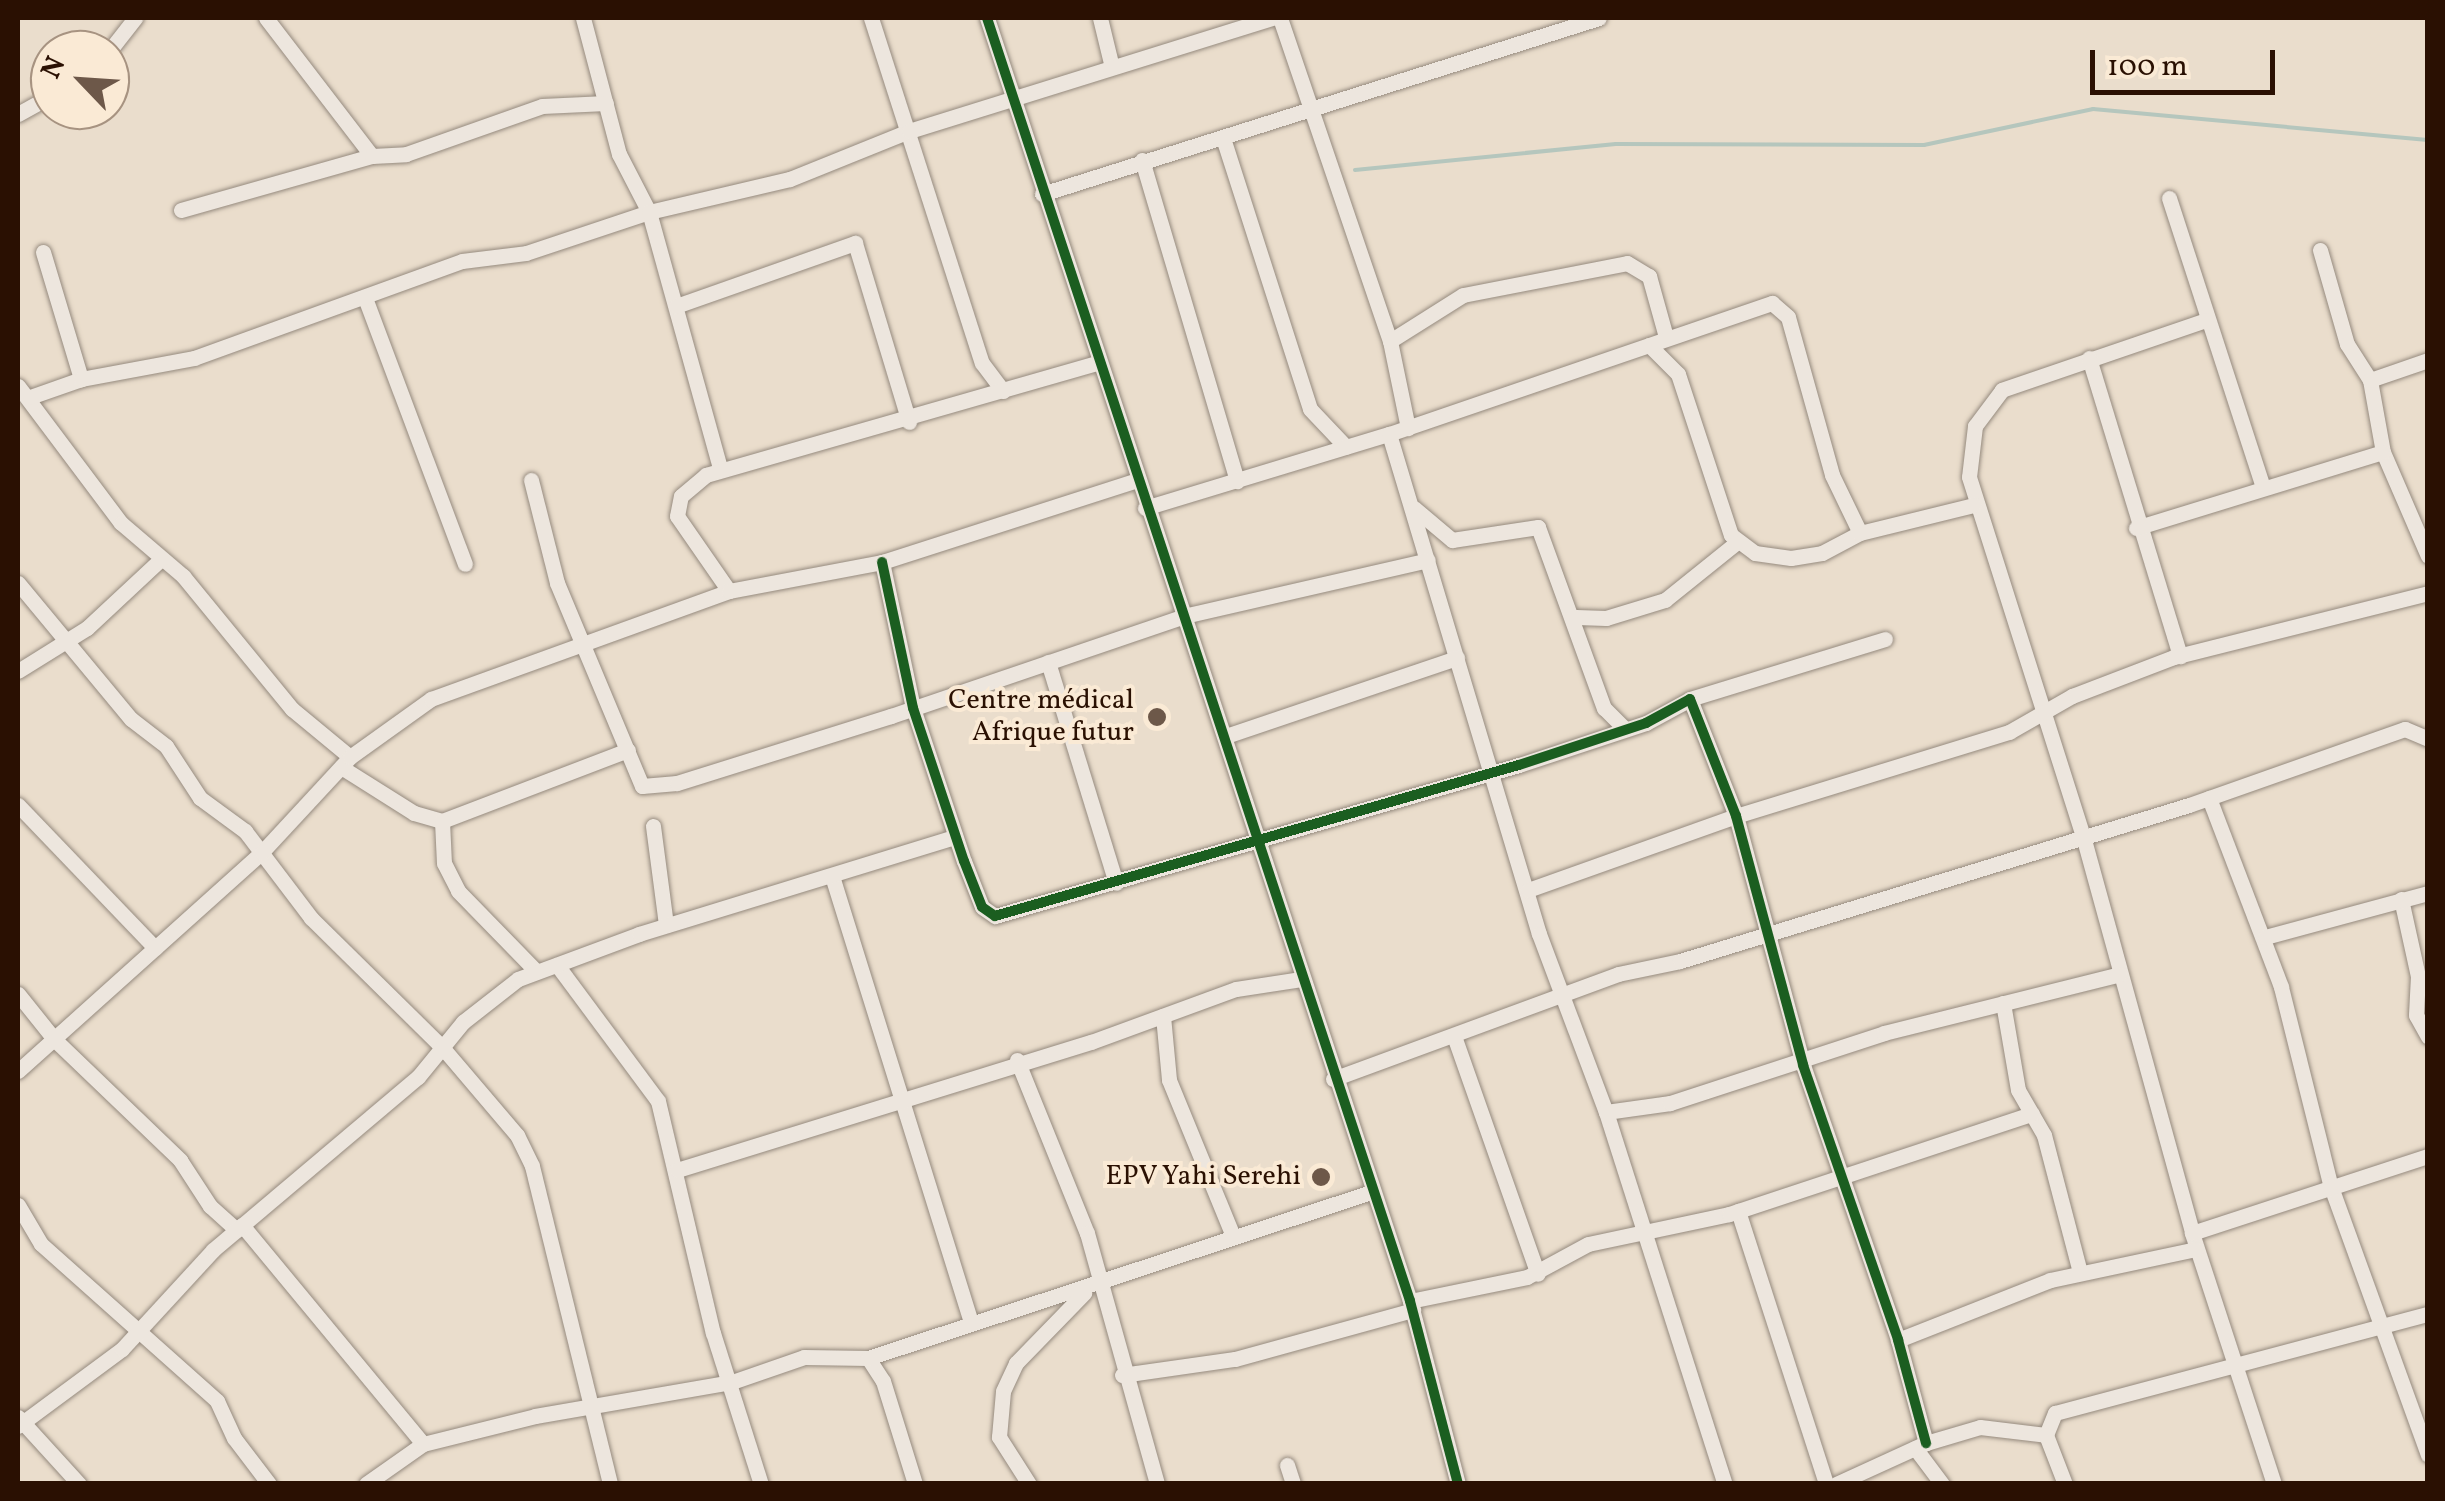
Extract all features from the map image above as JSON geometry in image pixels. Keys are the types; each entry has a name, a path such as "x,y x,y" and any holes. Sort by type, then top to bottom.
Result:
{"street":[{"path":"266,18 372,156"},
{"path":"582,18 619,154 649,212 720,468"},
{"path":"871,18 982,363 1003,391"},
{"path":"987,18 1135,481 1226,736 1300,979 1412,1305 1458,1484"},
{"path":"1100,18 1110,64"},
{"path":"628,750 442,821 414,814 346,762 292,709 183,576 121,523 24,391 194,358 284,321 365,298 462,261 526,253 649,212 790,180 909,131 1011,102 1110,64 1272,18"},
{"path":"1280,18 1390,341 1408,428"},
{"path":"1042,194 1142,160 1224,141 1564,23 1599,18"},
{"path":"181,210 372,156 406,154 542,106 606,103"},
{"path":"1224,141 1310,409 1346,446"},
{"path":"1142,160 1238,481"},
{"path":"2169,198 2264,487"},
{"path":"676,306 856,243 908,422"},
{"path":"2320,250 2347,344 2370,380 2384,452 2428,556"},
{"path":"43,252 81,379"},
{"path":"1390,341 1463,295 1627,263 1649,276 1666,337"},
{"path":"365,298 464,564"},
{"path":"1144,508 1408,428 1772,303 1784,308 1832,474 1860,533"},
{"path":"2206,320 2015,382 1983,408 1971,446 1974,505 2083,836 2194,1241 2274,1484"},
{"path":"1648,345 1678,374 1736,543"},
{"path":"2089,358 2136,528 2180,656"},
{"path":"2370,380 2428,360"},
{"path":"729,592 677,516 681,496 720,468 777,460 1097,363"},
{"path":"1389,434 1528,890 1606,1112 1725,1484"},
{"path":"2136,528 2384,452"},
{"path":"531,480 547,554 642,786 677,782 913,708 1184,616 1428,560"},
{"path":"18,1071 262,852 346,762 431,699 729,592 882,562 1135,481"},
{"path":"1736,543 1791,558 1839,547 1860,533 1974,505"},
{"path":"1412,506 1452,540 1535,524 1576,617 1604,708 1624,728"},
{"path":"1576,617 1606,618 1664,600 1736,543"},
{"path":"18,671 68,641 161,559"},
{"path":"882,562 913,708 982,908 995,916 1258,842 1490,770 1624,728 1690,699 1885,639"},
{"path":"18,583 132,720 175,757 200,798 262,852 310,918 442,1047 526,1150 610,1484"},
{"path":"1528,890 1736,816 1932,757 2180,656 2428,593"},
{"path":"1226,736 1457,658"},
{"path":"1048,662 1116,883"},
{"path":"1690,699 1736,816 1803,1065 1898,1340 1920,1446 1942,1484"},
{"path":"1334,1079 1618,974 1768,934 2210,798 2405,728 2428,738"},
{"path":"2210,798 2265,937 2308,1074 2330,1184 2386,1326 2428,1455"},
{"path":"18,806 156,948"},
{"path":"442,821 444,863 458,892 536,971"},
{"path":"653,826 666,925"},
{"path":"78,1484 19,1422 138,1334 240,1227 418,1077 486,1000 536,971 666,925 955,837"},
{"path":"832,876 868,1004 905,1095 971,1322"},
{"path":"2265,937 2428,893"},
{"path":"2402,899 2418,976 2416,1015 2428,1037"},
{"path":"557,965 653,1089 678,1170 713,1332 762,1484"},
{"path":"1606,1112 1670,1103 1803,1065 1884,1034 1950,1022 2003,1002 2120,974"},
{"path":"678,1170 1163,1016 1236,989 1300,979"},
{"path":"18,994 54,1039 180,1160 210,1206 240,1227 423,1444"},
{"path":"2003,1002 2018,1090 2048,1147 2055,1194 2080,1272"},
{"path":"1163,1016 1170,1080 1233,1236"},
{"path":"1454,1036 1538,1274"},
{"path":"1018,1060 1096,1285 1156,1484"},
{"path":"1122,1375 1234,1359 1412,1305 1538,1274 1575,1249 1738,1212 2032,1114"},
{"path":"1898,1340 2080,1272 2194,1241 2330,1184 2428,1156"},
{"path":"366,1484 423,1444 590,1407 732,1382 804,1357 868,1358 1371,1192"},
{"path":"18,1205 41,1244 217,1401 234,1438 269,1484"},
{"path":"1738,1212 1826,1484"},
{"path":"1029,1484 999,1437 1003,1391 1016,1363 1096,1285"},
{"path":"2065,1484 2046,1435 2056,1413 2428,1314"},
{"path":"868,1358 887,1393 915,1484"},
{"path":"1836,1484 1920,1446 1980,1427 2046,1435"},
{"path":"1286,1465 1293,1484"}],"waterway":[{"path":"1355,170 1616,144 1924,145 2093,109 2428,140"}],"cycle path":[{"path":"987,18 1410,1301 1458,1484"},
{"path":"882,562 913,708 982,907 995,916 1519,765 1646,723 1690,699 1736,816 1803,1065 1898,1340 1926,1443"}],"place":[{"name":"Centre médical Afrique futur","path":"1157,717"},
{"name":"EPV Yahi Serehi","path":"1321,1177"}]}
